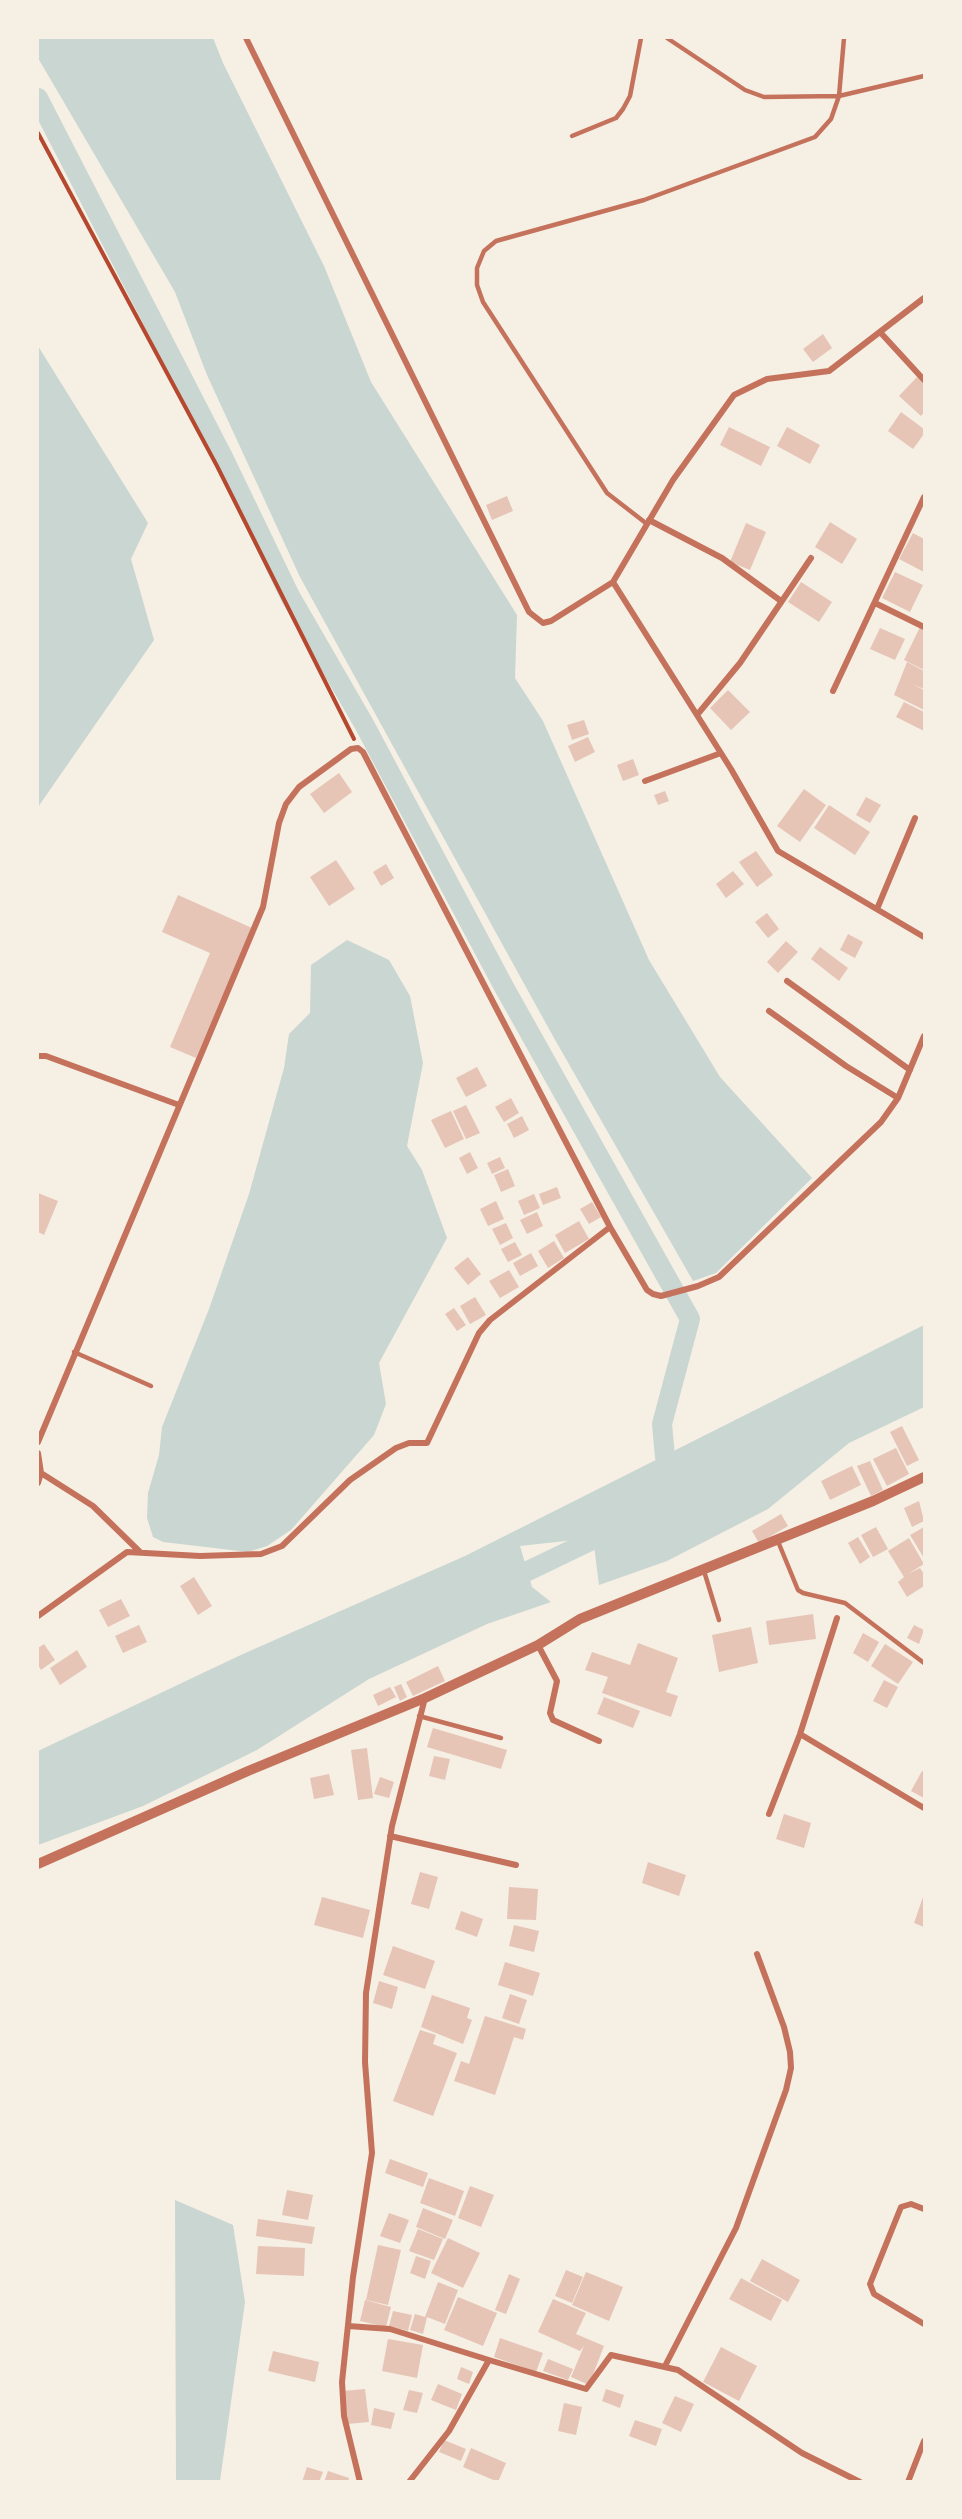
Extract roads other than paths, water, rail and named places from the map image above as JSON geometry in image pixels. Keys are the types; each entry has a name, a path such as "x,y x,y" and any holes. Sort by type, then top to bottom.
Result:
{"street":[{"path":"246,38 529,612 543,623 551,621 613,582 673,480 734,395 767,379 829,370 924,298"},
{"path":"880,332 924,380"},
{"path":"833,692 924,497"},
{"path":"648,522 722,558 781,601"},
{"path":"698,715 740,663 811,558"},
{"path":"613,582 698,715 778,851 924,937"},
{"path":"875,603 924,627"},
{"path":"38,1442 263,907 279,823 286,804 299,787 351,749 358,747 363,752 610,1227 647,1290 661,1296 698,1286 718,1277 881,1122 898,1098 924,1036"},
{"path":"645,782 721,753"},
{"path":"877,909 915,818"},
{"path":"787,981 910,1070"},
{"path":"769,1011 846,1066 898,1098"},
{"path":"38,1056 46,1056 179,1106"},
{"path":"38,1616 127,1552 200,1556 261,1554 282,1545 350,1480 396,1448 408,1443 427,1443 474,1342 490,1320 610,1227"},
{"path":"38,1453 41,1473 38,1483"},
{"path":"41,1473 93,1506 140,1552"},
{"path":"38,1864 248,1771 425,1698 538,1645 580,1619 924,1477"},
{"path":"769,1814 800,1734 837,1618"},
{"path":"538,1645 557,1681 550,1713 554,1720 599,1741"},
{"path":"360,2481 342,2401 348,2326 372,2153 365,2062 366,1993 390,1836 425,1698"},
{"path":"800,1734 924,1808"},
{"path":"390,1836 516,1865"},
{"path":"665,2366 736,2228 778,2118 791,2068 784,2027 757,1954"},
{"path":"924,2209 911,2204 901,2207 870,2284 874,2294 924,2324"},
{"path":"348,2326 390,2329 581,2389 591,2386 611,2355 665,2366 696,2381 802,2453 860,2481"},
{"path":"409,2481 449,2431 489,2360"},
{"path":"908,2481 924,2441"}],"lane":[{"path":"572,136 616,117 623,109 630,96 641,38"},
{"path":"667,38 745,90 781,99 838,96 924,76"},
{"path":"648,522 607,493 483,302 477,285 477,268 484,251 496,241 644,200 814,137 831,119 838,96 844,38"},
{"path":"74,1352 151,1386"},
{"path":"777,1539 798,1590 845,1603 924,1664"},
{"path":"704,1568 719,1620"},
{"path":"420,1716 501,1738"}],"waterway":[{"path":"38,98 224,459 290,596 364,724 504,987 690,1319 662,1424 665,1457"},
{"path":"503,1583 617,1528"}]}
